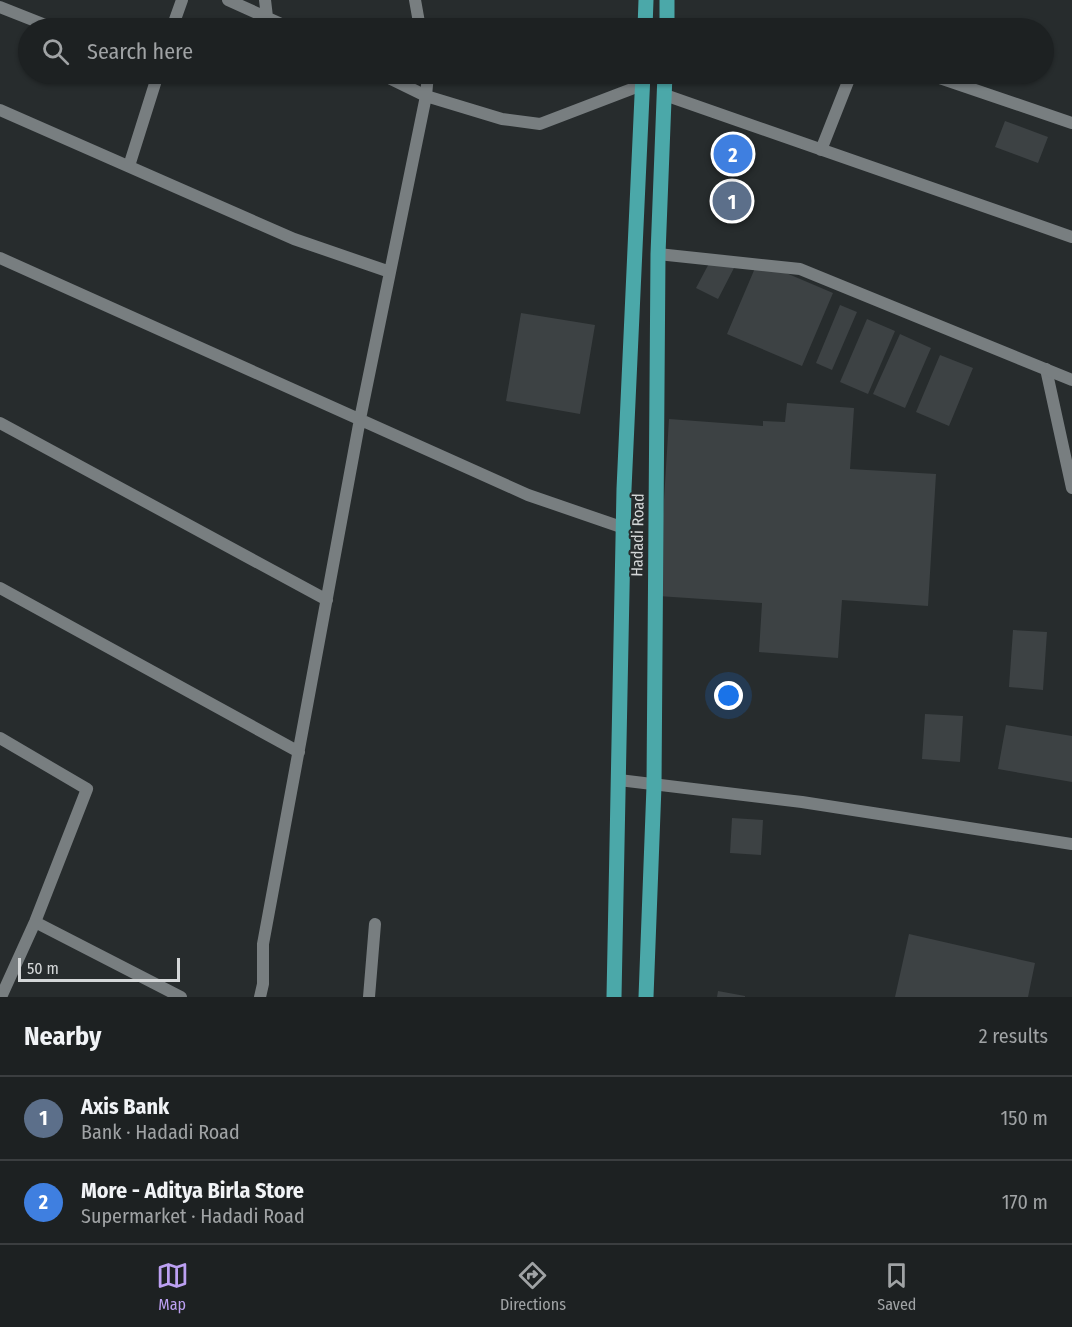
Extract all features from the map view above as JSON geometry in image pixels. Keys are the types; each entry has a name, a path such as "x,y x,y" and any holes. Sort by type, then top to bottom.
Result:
{"main road":[{"path":"645,18 646,0"},
{"path":"667,0 667,18"},
{"path":"614,997 624,528 643,84"},
{"name":"Hadadi Road","path":"646,997 654,786 658,254 665,84"}],"street":[{"path":"176,18 182,0"},
{"path":"228,0 267,17"},
{"path":"265,0 267,17"},
{"path":"415,0 418,18"},
{"path":"0,7 28,18"},
{"path":"129,166 155,84"},
{"path":"401,84 426,96 502,119 540,124 632,84"},
{"path":"260,997 263,984 263,944 360,419 427,84"},
{"path":"821,150 847,84"},
{"path":"957,84 1072,123"},
{"path":"665,95 1072,237"},
{"path":"0,110 294,239 390,272"},
{"path":"658,254 800,269 1072,380"},
{"path":"0,258 528,495 624,528"},
{"path":"1046,369 1072,488"},
{"path":"0,423 327,600"},
{"path":"0,588 300,752"},
{"path":"0,738 87,789 35,922 1,997"},
{"path":"619,780 802,802 1072,844"},
{"path":"35,922 181,997"},
{"path":"369,997 375,924"}],"building":[{"path":"1005,121 1048,137 1038,163 995,147"},
{"path":"714,254 735,266 718,299 696,288"},
{"path":"758,261 833,293 802,366 727,334"},
{"path":"840,305 857,312 832,370 816,363"},
{"path":"521,313 595,325 580,414 506,401"},
{"path":"867,319 895,331 868,394 840,382"},
{"path":"900,334 931,348 905,408 873,394"},
{"path":"940,355 973,368 949,426 916,412"},
{"path":"787,403 854,408 850,469 936,474 928,606 842,600 838,658 759,652 762,603 658,596 669,419 763,426 763,421 785,422"},
{"path":"1013,630 1047,632 1043,690 1009,687"},
{"path":"925,714 963,716 960,762 922,759"},
{"path":"1006,725 1072,736 1072,782 998,769"},
{"path":"732,818 763,820 761,855 730,853"},
{"path":"909,934 1035,963 1028,997 895,997"},
{"path":"718,991 745,996 745,997 717,997"}],"place":[{"name":"More - Aditya Birla Store","path":"733,154"},
{"name":"Axis Bank","path":"732,201"}]}
